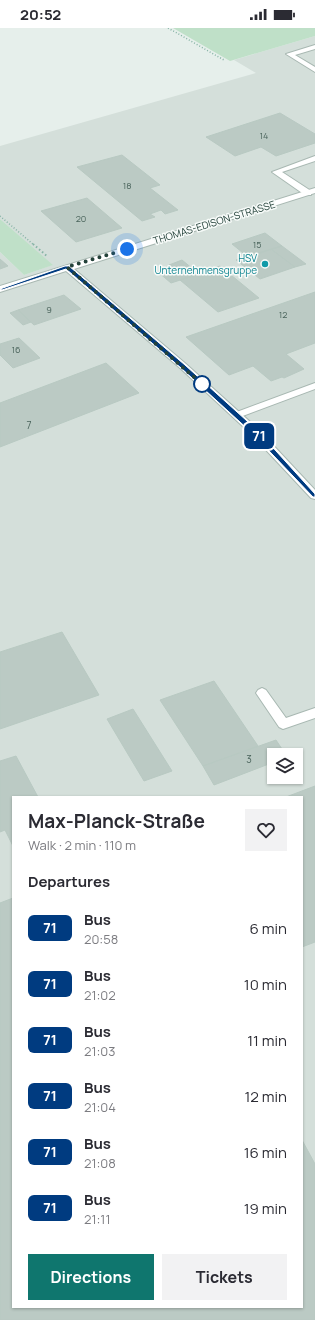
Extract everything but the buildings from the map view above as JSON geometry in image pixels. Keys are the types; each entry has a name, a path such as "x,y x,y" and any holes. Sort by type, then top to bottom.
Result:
{"street":[{"path":"315,47 289,54 315,70"},
{"path":"311,192 276,172 315,158"},
{"name":"THOMAS-EDISON-STRASSE","path":"0,289 311,192"},
{"path":"65,268 183,366 254,431 315,496"},
{"path":"237,416 315,386"},
{"path":"262,693 283,724 315,713"}],"path":[{"path":"168,28 224,60"},
{"path":"0,216 65,268"}],"shaded area":[{"path":"315,36 315,1320 0,1320 0,252 24,275 52,265 0,219 0,146 256,73 234,60"}],"green space":[{"path":"173,28 315,28 315,36 230,61"},
{"path":"0,219 53,265 24,275 0,252"}],"bus line":[{"name":"71","path":"0,289 67,267 183,366 254,431 272,452 315,496"}],"place":[{"name":"HSV Unternehmensgruppe","path":"265,264"}],"route":[{"path":"127,249 67,267 202,384"}]}
